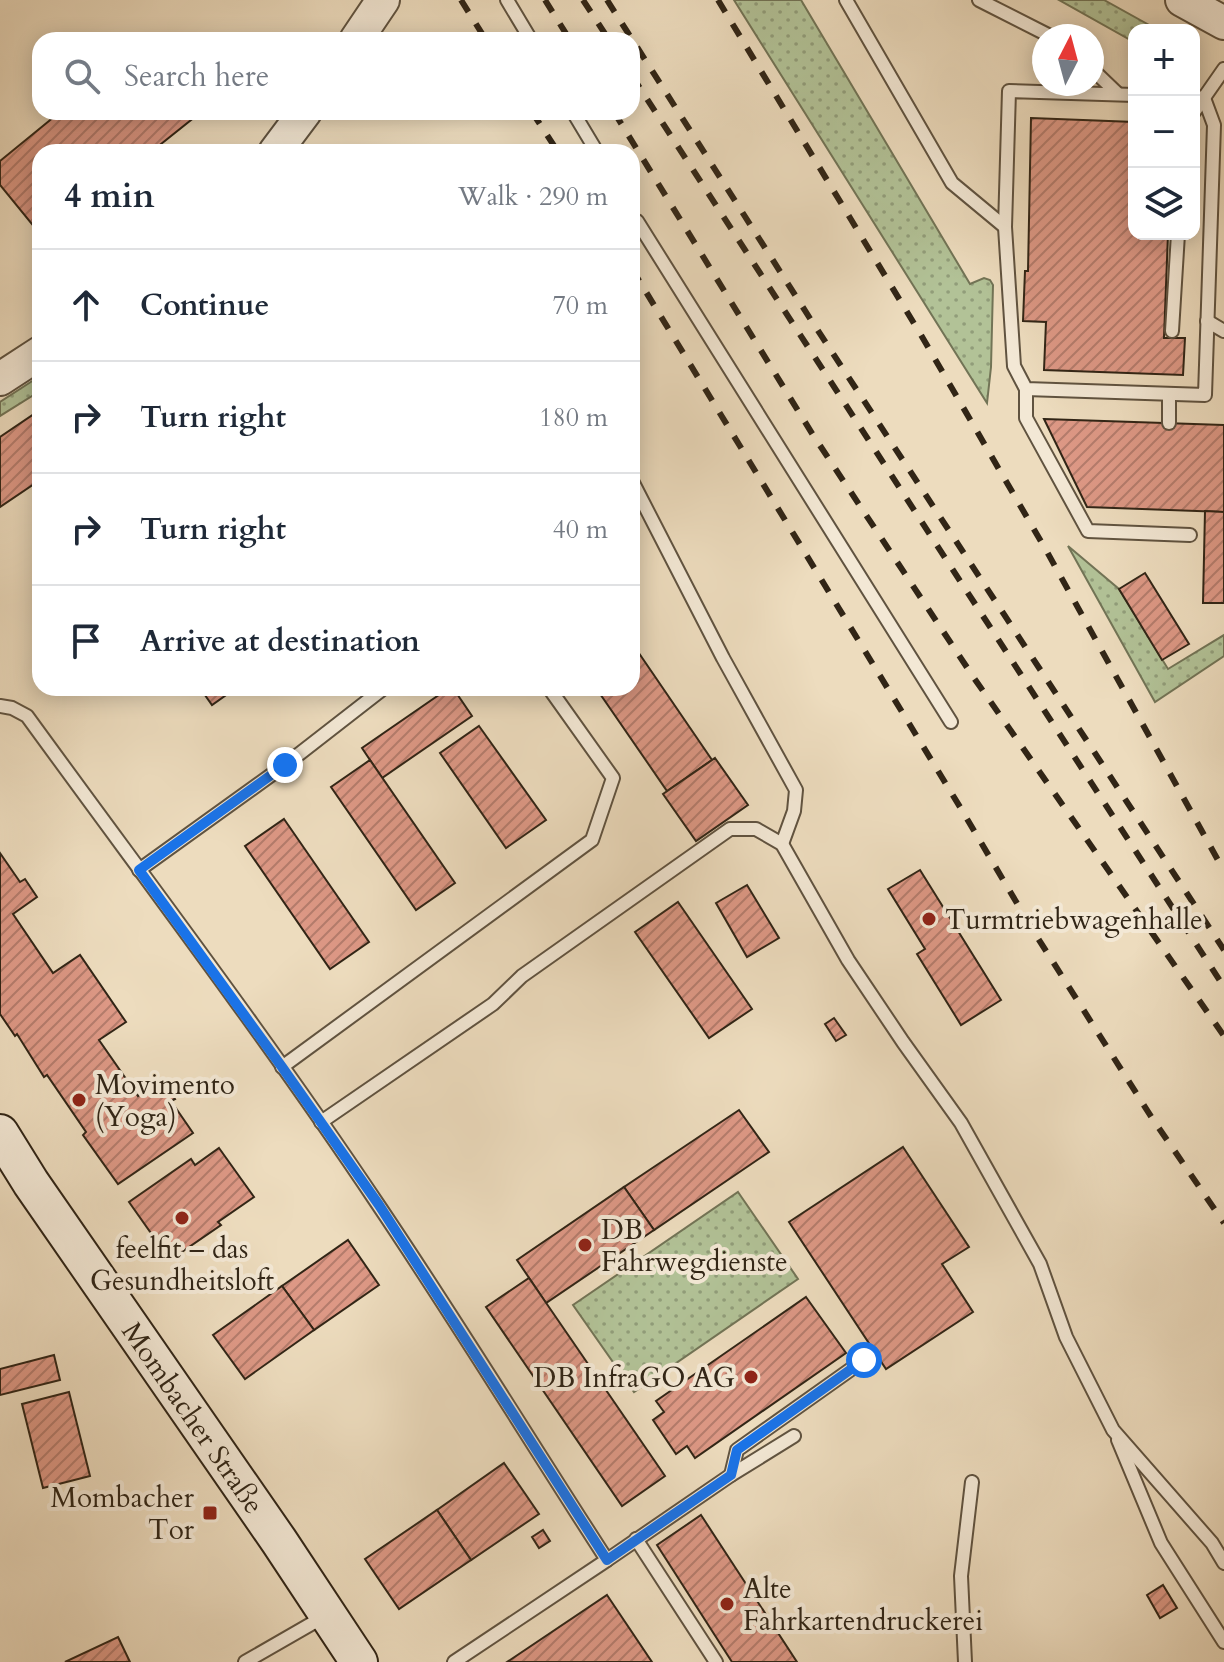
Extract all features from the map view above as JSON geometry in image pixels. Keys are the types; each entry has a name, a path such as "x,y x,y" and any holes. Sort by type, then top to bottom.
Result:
{"main road":[{"name":"Mombacher Straße","path":"0,1133 31,1183 359,1662"}],"street":[{"path":"361,32 383,0"},
{"path":"1182,0 1224,23"},
{"path":"281,144 299,120"},
{"path":"0,379 32,358"}],"lane":[{"path":"507,0 526,32"},
{"path":"846,0 952,183 1005,227"},
{"path":"979,0 1032,27"},
{"path":"1200,97 1224,69"},
{"path":"1104,81 1118,94"},
{"path":"1128,95 1009,91 1005,227 1014,366 1026,389 1026,418 1088,531 1190,535"},
{"path":"1026,389 1205,395 1214,125 1200,100"},
{"path":"578,120 592,144"},
{"path":"640,229 951,722"},
{"path":"1172,331 1178,240"},
{"path":"1207,321 1224,331"},
{"path":"1169,394 1169,423"},
{"path":"640,497 723,658 796,790 794,811 782,844"},
{"path":"139,870 285,765 374,696"},
{"path":"282,1067 592,840 613,778 555,696"},
{"path":"0,706 27,716 282,1067 428,1280 607,1560"},
{"path":"321,1122 493,1004 522,976 730,829 756,829 782,844 848,960 961,1123 1040,1264 1066,1337 1113,1430 1161,1543 1224,1642"},
{"path":"731,1475 737,1450 864,1360"},
{"path":"1113,1430 1212,1543 1224,1563"},
{"path":"454,1662 794,1436"},
{"path":"965,1662 961,1576 972,1482"},
{"path":"636,1539 716,1662"},
{"path":"245,1662 328,1615"}],"green space":[{"path":"734,0 801,0 970,284 984,278 990,280 993,285 991,367 987,403"},
{"path":"1059,0 1104,0 1147,24 1128,24 1128,39"},
{"path":"32,381 32,396 0,416 0,402"},
{"path":"1068,546 1119,589 1168,669 1224,635 1224,656 1155,702"},
{"path":"738,1192 798,1279 634,1392 573,1305"}],"building":[{"path":"1031,118 1128,122 1128,240 1168,240 1164,338 1185,338 1183,375 1044,370 1046,322 1023,321 1025,271 1028,271"},
{"path":"50,120 191,120 161,144 32,144 32,224 0,185 0,161"},
{"path":"32,415 32,485 0,507 0,437"},
{"path":"1044,419 1224,425 1224,512 1087,507"},
{"path":"1205,511 1224,512 1224,603 1203,603"},
{"path":"1145,573 1189,644 1162,660 1119,589"},
{"path":"640,655 712,760 667,791 602,696 640,696"},
{"path":"206,696 225,696 212,705"},
{"path":"437,696 458,696 472,716 382,778 362,748"},
{"path":"479,726 546,820 506,848 440,753"},
{"path":"715,758 748,805 696,841 663,794"},
{"path":"370,760 455,883 416,910 331,787"},
{"path":"284,819 369,942 330,969 245,846"},
{"path":"0,853 20,882 25,879 37,897 13,914 53,973 80,955 126,1022 99,1040 138,1096 162,1080 175,1099 171,1101 193,1133 118,1184 83,1135 86,1132 47,1075 44,1077 17,1034 15,1036 0,1014"},
{"name":"Turmtriebwagenhalle","path":"920,870 1001,1000 961,1025 917,954 925,949 888,889"},
{"path":"747,885 779,938 747,957 716,903"},
{"path":"678,902 752,1009 709,1038 635,932"},
{"path":"834,1018 846,1035 836,1041 825,1024"},
{"path":"739,1110 769,1152 654,1230 624,1187"},
{"path":"903,1147 969,1247 942,1264 973,1312 886,1369 789,1222"},
{"path":"219,1148 254,1197 218,1222 221,1225 170,1260 129,1202 191,1159 195,1165"},
{"name":"DB Fahrwegdienste","path":"624,1187 654,1230 546,1303 517,1260"},
{"path":"348,1240 379,1285 314,1330 282,1286"},
{"name":"DB InfraGO AG","path":"529,1278 665,1476 622,1506 486,1307"},
{"path":"282,1286 314,1330 245,1379 213,1335"},
{"name":"DB InfraGO AG","path":"806,1297 846,1353 695,1458 687,1446 676,1454 653,1420 664,1412 656,1401"},
{"path":"54,1355 60,1380 0,1395 0,1369"},
{"path":"69,1392 90,1476 43,1488 22,1404"},
{"path":"504,1463 539,1514 471,1560 437,1510"},
{"path":"437,1510 471,1560 399,1609 365,1559"},
{"name":"Alte Fahrkartendruckerei","path":"701,1515 797,1662 732,1662 657,1545"},
{"path":"543,1530 550,1541 539,1548 532,1537"},
{"path":"1163,1585 1177,1608 1160,1618 1147,1595"},
{"path":"607,1595 652,1662 507,1662"},
{"path":"118,1637 130,1662 65,1662"}],"railway":[{"path":"461,0 481,32"},
{"path":"545,0 565,32"},
{"path":"583,0 604,32"},
{"path":"607,0 627,32"},
{"path":"718,0 921,335 1046,550 1224,871"},
{"path":"640,52 811,320 1224,950"},
{"path":"640,88 1224,987"},
{"path":"537,120 553,144"},
{"path":"619,120 634,144"},
{"path":"640,154 813,435 974,678 1224,1036"},
{"path":"640,282 1034,932 1152,1118 1224,1223"}],"place":[{"name":"Turmtriebwagenhalle","path":"929,919"},
{"name":"Movimento (Yoga)","path":"79,1100"},
{"name":"feelfit – das Gesundheitsloft","path":"182,1218"},
{"name":"DB Fahrwegdienste","path":"585,1245"},
{"name":"DB InfraGO AG","path":"751,1377"},
{"name":"Mombacher Tor","path":"210,1513"},
{"name":"Alte Fahrkartendruckerei","path":"727,1604"}],"route":[{"path":"285,765 139,870 379,1205 607,1560 731,1475 737,1450 864,1360"}]}
